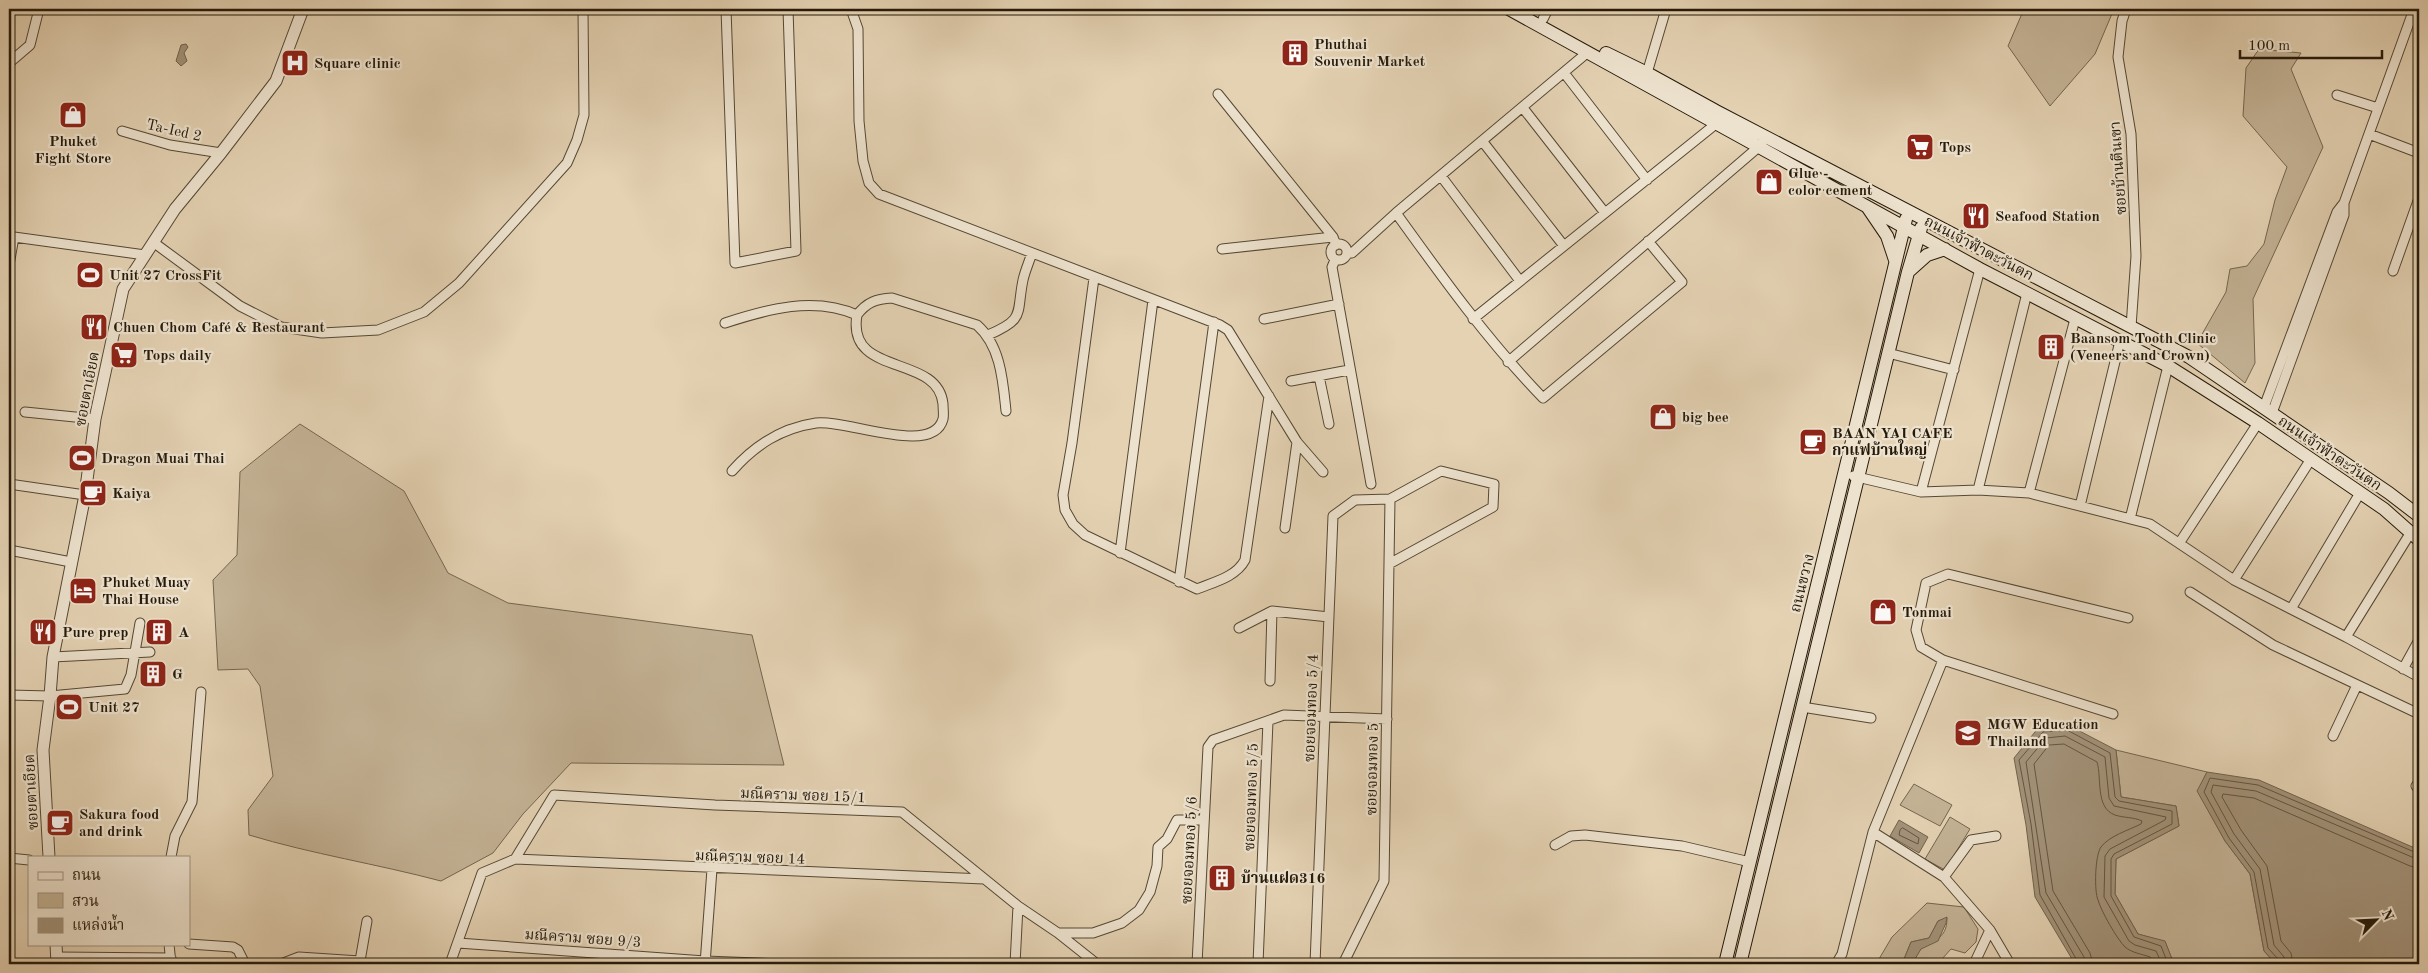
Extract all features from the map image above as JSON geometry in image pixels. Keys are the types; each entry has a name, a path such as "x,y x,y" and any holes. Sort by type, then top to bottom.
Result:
{"main road":[{"name":"ถนนเจ้าฟ้าตะวันตก","path":"1509,9 1717,123 1764,142 1910,210 2189,357 2389,493 2419,516"},
{"name":"ถนนเจ้าฟ้าตะวันตก","path":"1525,9 1546,14 1590,45 1647,73 1866,205 1945,249 2168,366 2311,459 2360,493 2415,536"},
{"path":"1866,205 1887,236 1895,263"},
{"name":"ถนนขวาง","path":"1740,964 1802,707 1895,263 1910,210"},
{"name":"ถนนขวาง","path":"1725,964 1851,476 1888,353 1918,234 1926,219"},
{"path":"1908,272 1927,255 1945,249"},
{"path":"1761,820 1774,824"}],"street":[{"path":"9,63 30,45 39,9"},
{"name":"ซอยตาเอียด","path":"50,856 43,750 50,696 52,657 85,495 95,419 123,288 175,209 276,81 303,9"},
{"path":"153,242 240,306 281,327 322,333 378,330 424,312 459,283 567,164 578,140 584,115 583,9"},
{"path":"726,9 735,263 796,251 788,9"},
{"path":"852,9 858,30 859,121 863,160 869,183 879,194 1094,278 1214,322 1228,330 1297,442 1323,472"},
{"path":"1647,73 1666,9"},
{"name":"ซอยบ้านตีนเขา","path":"2126,9 2122,21 2118,57 2131,134 2136,256 2131,327"},
{"path":"2268,410 2337,212 2344,203 2414,9"},
{"path":"1335,260 1345,259 1348,253 1352,252 1396,213 1565,74 1588,52"},
{"path":"1565,74 1647,180"},
{"path":"1218,94 1334,241 1344,246 1348,253"},
{"path":"2337,95 2378,108"},
{"path":"1523,108 1605,213"},
{"path":"1473,319 1717,123"},
{"name":"Ta-Ied 2","path":"122,131 170,145 221,153"},
{"path":"2369,134 2419,153"},
{"path":"1482,142 1564,246"},
{"path":"1508,362 1764,142"},
{"path":"1441,176 1520,281"},
{"path":"2393,271 2419,198"},
{"path":"1396,213 1473,319 1508,362 1543,398 1682,282 1648,241"},
{"path":"9,265 14,237 145,255"},
{"path":"1222,249 1334,241"},
{"path":"1334,241 1331,252 1335,260 1332,267 1371,484"},
{"path":"988,335 1007,327 1017,315 1022,301 1023,280 1032,253"},
{"path":"1921,492 1980,268"},
{"path":"1094,278 1072,443 1063,495 1066,510 1073,524 1085,535 1179,582 1197,589 1224,578 1241,567 1245,560 1269,396"},
{"path":"1978,490 2027,293"},
{"path":"732,470 748,452 773,436 817,423 837,423 906,437 928,435 940,427 944,417 942,400 938,389 927,377 872,355 862,346 857,334 857,315 868,303 877,299 892,298 971,323 988,335 1003,380 1006,412"},
{"path":"1120,553 1153,300"},
{"path":"1264,319 1339,304"},
{"path":"725,323 751,314 803,305 826,305 842,308 857,315"},
{"path":"2029,493 2075,318"},
{"path":"1179,582 1214,322"},
{"path":"2080,506 2120,341"},
{"path":"1888,353 1954,370"},
{"path":"2130,519 2168,366"},
{"path":"1291,381 1349,370"},
{"path":"1320,376 1328,424"},
{"path":"25,412 95,419"},
{"path":"2180,542 2258,423"},
{"path":"1285,528 1297,442"},
{"path":"2234,580 2311,459"},
{"path":"1389,564 1493,507 1494,484 1441,471 1390,499"},
{"path":"1851,476 1921,492 1978,490 2029,493 2150,524 2180,542 2234,580 2346,637 2419,677"},
{"path":"9,484 85,495"},
{"path":"2290,609 2360,493"},
{"name":"ซอยจอมทอง 5","path":"1343,964 1384,881 1390,499"},
{"name":"ซอยจอมทอง 5/4","path":"1315,964 1333,516 1355,500 1390,499"},
{"path":"2346,637 2415,536"},
{"path":"9,550 71,562"},
{"path":"2113,714 1943,660 1921,647 1916,630 1926,583 1948,574 2128,618"},
{"path":"2190,592 2273,645 2419,714"},
{"path":"1270,681 1272,611"},
{"path":"1239,628 1272,611 1329,617"},
{"path":"9,695 50,696 125,689 131,675 140,623"},
{"path":"2402,669 2419,640"},
{"path":"52,657 150,652"},
{"path":"1836,964 1842,954 1873,832 1943,660"},
{"path":"2333,736 2357,685"},
{"path":"171,856 174,836 192,802 201,692"},
{"path":"1802,707 1871,718"},
{"path":"1268,721 1284,714 1387,719"},
{"name":"ซอยจอมทอง 5/6","path":"1197,964 1208,747 1214,740 1268,721"},
{"name":"ซอยจอมทอง 5/5","path":"1258,964 1268,721"},
{"name":"มณีคราม ซอย 15/1","path":"515,859 554,795 715,805 902,812 1018,906 1058,932 1096,964"},
{"path":"1058,932 1093,933 1122,923 1139,910 1150,892 1157,866 1158,847 1167,839 1177,820 1204,820"},
{"path":"1873,832 1944,877 1990,930 2010,964"},
{"path":"1555,845 1571,836 1585,835 1682,846 1750,862"},
{"path":"1944,877 1971,840 1996,836"},
{"path":"9,858 28,860"},
{"path":"450,964 482,872 515,859"},
{"name":"มณีคราม ซอย 14","path":"515,859 712,869 984,879"},
{"path":"705,963 712,869"},
{"path":"1015,964 1018,906"},
{"path":"281,964 289,959 299,957 360,961 367,921"},
{"path":"1974,964 1990,930"},
{"name":"มณีคราม ซอย 9/3","path":"458,943 705,963 784,964"},
{"path":"190,944 233,947 238,950 245,964"},
{"path":"56,946 57,961 171,961 170,946"}],"green space":[{"path":"2024,9 2114,9 2095,54 2050,106 2008,46"},
{"path":"2259,49 2301,53 2291,69 2323,147 2253,299 2255,363 2245,383 2197,343 2226,292 2230,269 2247,266 2264,244 2275,200 2287,167 2243,116 2246,68"},
{"path":"300,424 404,491 448,573 508,603 752,635 784,765 571,763 523,814 493,853 441,881 249,835 248,810 273,776 260,686 248,669 218,670 213,580 237,555 240,472"},
{"path":"2116,750 2207,772 2198,791 2225,841 2250,874 2264,951 2276,964 2174,964 2165,942 2138,934 2115,894 2116,859 2179,826 2176,806 2121,797"},
{"path":"1914,784 1952,805 1940,826 1900,805"},
{"path":"1950,817 1970,829 1945,870 1925,859"},
{"path":"1927,903 1964,907 1978,929 1976,942 1965,953 1951,949 1942,959 1942,964 1912,964 1924,946 1941,936 1946,926 1947,918 1938,921 1929,938 1911,942 1902,964 1876,964 1892,937"}],"water":[{"path":"186,44 188,47 184,53 187,61 181,66 176,61 181,45"},
{"path":"2068,725 2116,750 2121,797 2176,806 2179,826 2116,859 2115,894 2138,934 2165,941 2174,964 2075,964 2035,897 2026,825 2014,758 2039,727"},
{"path":"2207,772 2259,780 2417,849 2419,852 2419,964 2276,964 2264,951 2250,874 2225,841 2197,791"},
{"path":"1899,820 1928,837 1919,853 1890,836"},
{"path":"1947,917 1938,941 1921,949 1912,964 1902,964 1911,942 1929,938 1938,921"}],"place":[{"name":"Phuthai Souvenir Market","path":"1295,53"},
{"name":"Square clinic","path":"295,63"},
{"name":"Phuket Fight Store","path":"73,115"},
{"name":"Tops","path":"1920,147"},
{"name":"Glue - color cement","path":"1769,182"},
{"name":"Seafood Station","path":"1976,216"},
{"name":"Unit 27 CrossFit","path":"90,275"},
{"name":"Chuen Chom Café & Restaurant","path":"94,327"},
{"name":"Baansom Tooth Clinic (Veneers and Crown)","path":"2051,347"},
{"name":"Tops daily","path":"124,355"},
{"name":"big bee","path":"1663,417"},
{"name":"BAAN YAI CAFE กาแฟบ้านใหญ่","path":"1813,442"},
{"name":"Dragon Muai Thai","path":"82,458"},
{"name":"Kaiya","path":"93,493"},
{"name":"Phuket Muay Thai House","path":"83,591"},
{"name":"Tonmai","path":"1883,612"},
{"name":"Pure prep","path":"43,632"},
{"name":"A","path":"159,632"},
{"name":"G","path":"153,674"},
{"name":"Unit 27","path":"69,707"},
{"name":"MGW Education Thailand","path":"1968,733"},
{"name":"Sakura food and drink","path":"60,823"},
{"name":"บ้านแฝด316","path":"1222,878"}]}
